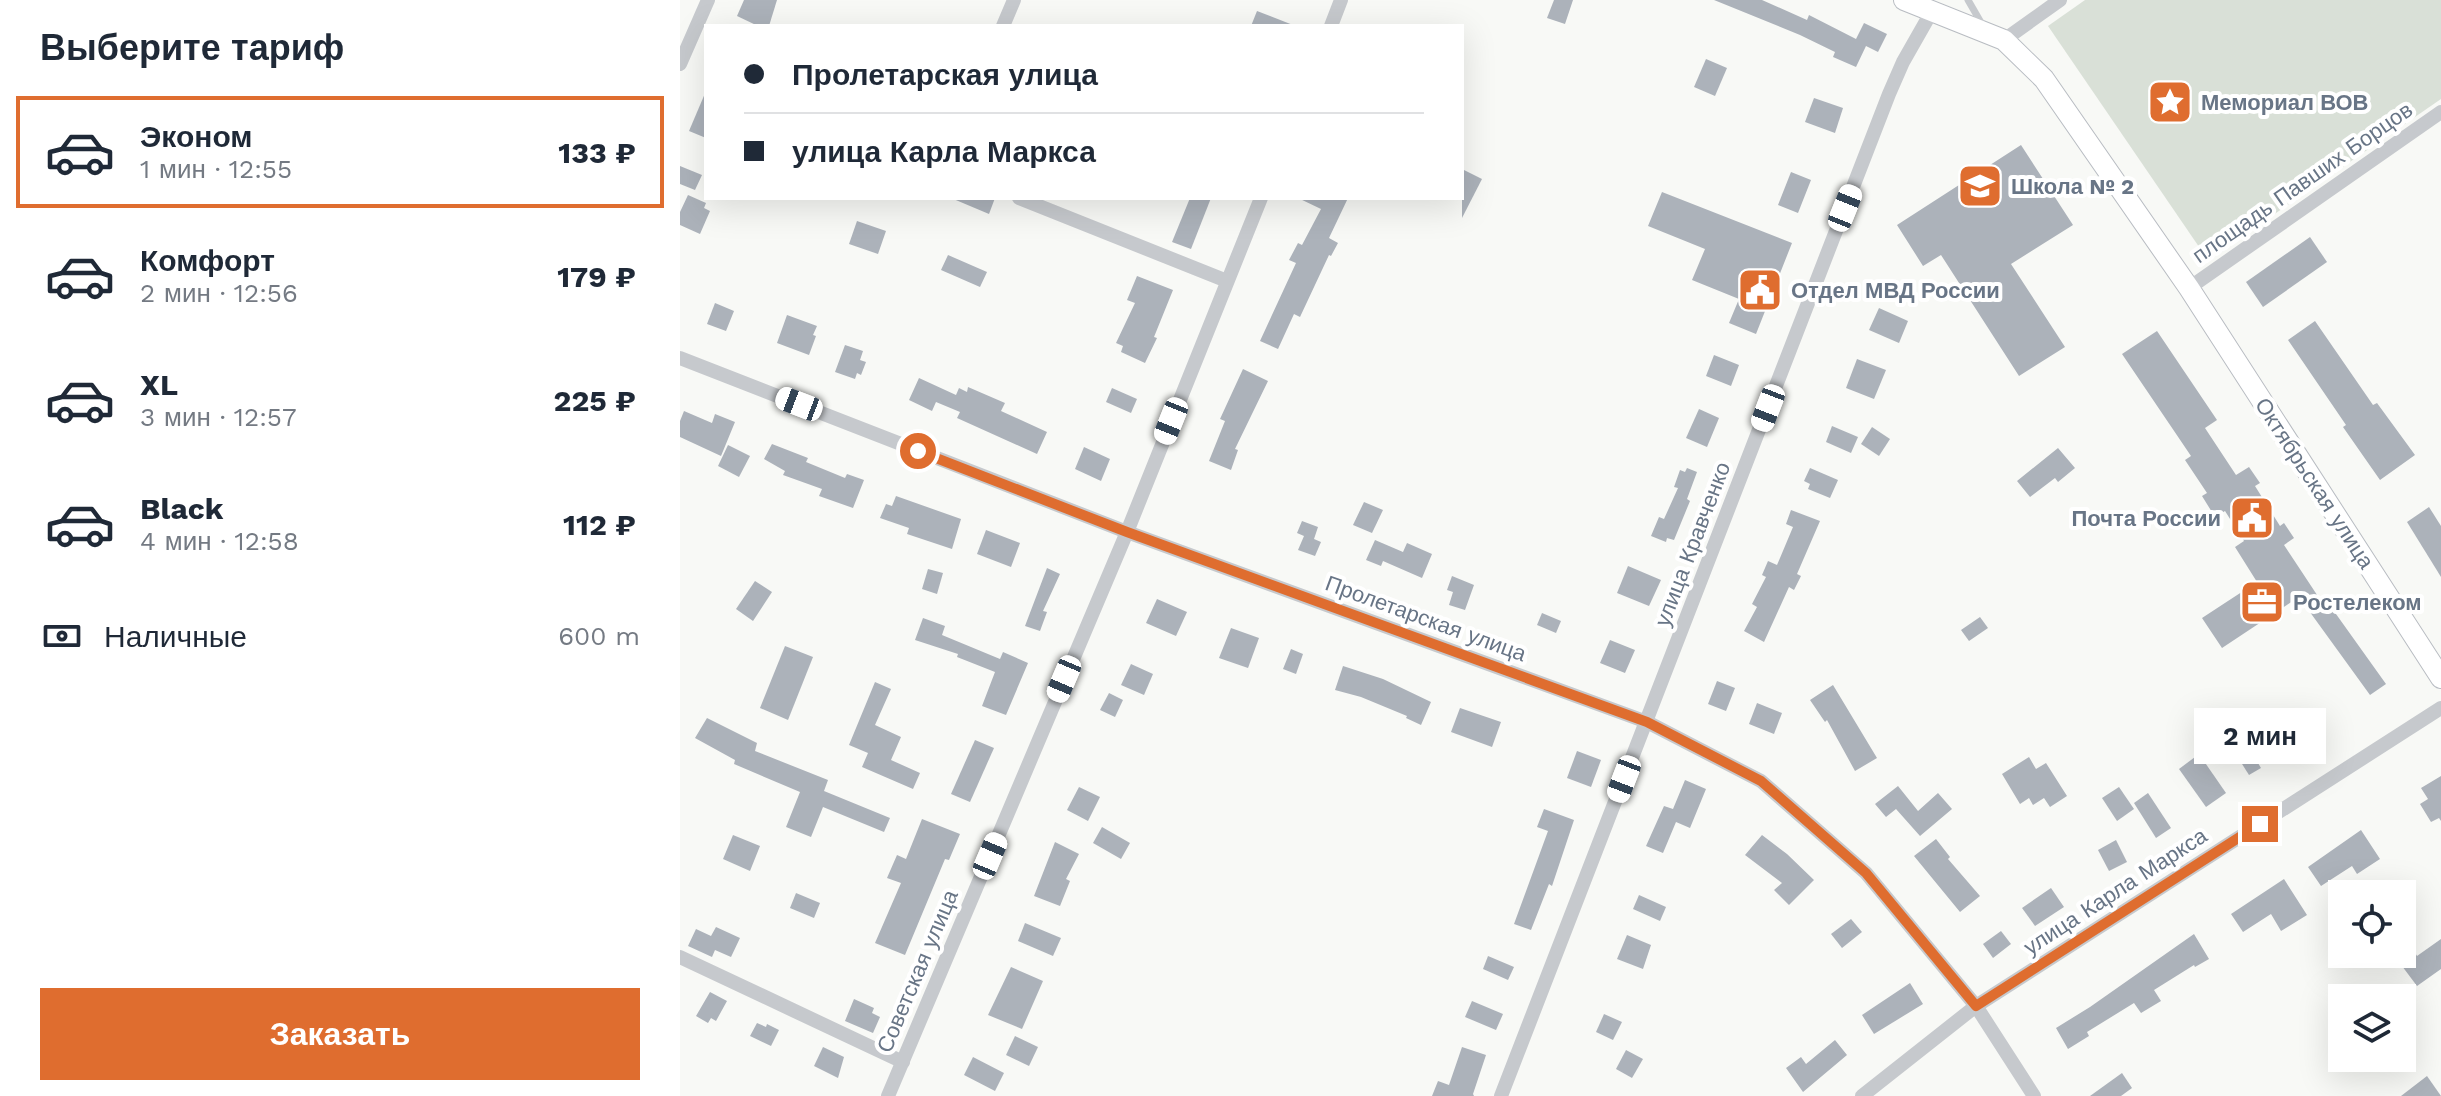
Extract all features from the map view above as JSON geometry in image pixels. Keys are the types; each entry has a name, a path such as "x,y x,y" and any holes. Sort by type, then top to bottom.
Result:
{"main road":[{"path":"1904,0 1995,36"},
{"name":"Октябрьская улица","path":"1995,36 2044,79 2189,288 2441,678"}],"street":[{"path":"680,64 708,0"},
{"path":"1004,24 1014,0"},
{"path":"1332,24 1341,0"},
{"path":"1995,36 2060,0"},
{"name":"улица Кравченко","path":"1501,1096 1889,94 1932,11"},
{"name":"площадь Павших Борцов","path":"2189,288 2441,112"},
{"path":"1024,200 1227,281"},
{"name":"Советская улица","path":"888,1096 1127,532 1260,200"},
{"name":"Пролетарская улица","path":"680,358 1127,532 1647,722 1761,781 1866,873 1976,1006 2034,1096"},
{"name":"улица Карла Маркса","path":"1862,1096 1976,1006 2441,708"},
{"path":"680,957 903,1062"}],"lane":[{"path":"1968,0 1995,36"}],"shaded area":[{"path":"2085,0 2441,0 2441,99 2208,260 2048,26"}],"building":[{"path":"744,0 777,0 770,24 754,24 737,16"},
{"path":"1554,0 1573,0 1565,24 1547,18"},
{"path":"1714,0 1762,0 1807,20 1809,15 1856,39 1864,23 1887,34 1878,52 1866,46 1856,67 1833,57 1835,52 1800,35"},
{"path":"1257,11 1290,24 1252,24"},
{"path":"1706,59 1727,68 1715,96 1694,87"},
{"path":"704,96 704,137 689,131"},
{"path":"1814,98 1843,108 1835,133 1805,122"},
{"path":"2021,145 2073,225 2011,264 2065,347 2019,376 1941,255 1923,266 1897,225"},
{"path":"680,166 702,175 695,190 680,184"},
{"path":"1464,170 1482,179 1462,218 1464,200"},
{"path":"1791,172 1811,180 1798,213 1778,205"},
{"path":"1662,192 1792,243 1756,334 1729,323 1739,299 1692,280 1705,249 1648,226"},
{"path":"688,195 706,203 704,208 710,211 700,234 680,225 680,212"},
{"path":"956,200 994,200 989,214"},
{"path":"1189,200 1210,200 1191,249 1172,242"},
{"path":"1302,200 1347,200 1329,238 1338,243 1329,255 1300,317 1294,314 1278,349 1260,341 1296,263 1289,260 1298,243 1302,245 1321,209"},
{"path":"857,221 886,231 878,254 849,244"},
{"path":"2310,237 2327,262 2263,307 2246,282"},
{"path":"948,255 987,272 980,287 941,270"},
{"path":"1137,276 1173,290 1145,363 1121,352 1123,346 1116,343 1135,303 1127,300"},
{"path":"715,303 734,311 726,331 707,324"},
{"path":"1879,308 1908,321 1899,343 1869,330"},
{"path":"787,315 817,326 809,355 777,343"},
{"path":"2315,321 2373,405 2377,403 2415,455 2380,480 2288,340"},
{"path":"2157,331 2217,420 2205,428 2236,475 2249,467 2260,483 2255,486 2280,526 2284,523 2294,538 2284,545 2327,610 2331,607 2386,684 2370,695 2299,597 2222,648 2202,618 2257,582 2235,547 2244,541 2225,511 2215,517 2202,496 2207,493 2185,460 2191,456 2122,354"},
{"path":"845,345 863,351 860,360 866,362 861,375 857,373 855,379 835,372"},
{"path":"1714,355 1739,365 1731,386 1706,376"},
{"path":"1857,359 1886,370 1874,399 1846,388"},
{"path":"1243,369 1268,381 1235,449 1238,450 1231,470 1209,461 1225,421 1220,419"},
{"path":"919,378 956,395 959,388 967,392 968,387 1005,403 1001,411 1047,432 1037,454 957,418 960,412 936,402 932,411 909,400"},
{"path":"1112,388 1137,399 1131,413 1106,402"},
{"path":"1699,409 1719,418 1707,447 1686,438"},
{"path":"684,411 712,423 715,414 735,422 721,456 680,437 680,421"},
{"path":"1832,426 1858,437 1851,453 1826,442"},
{"path":"1872,427 1890,439 1879,456 1861,444"},
{"path":"772,444 808,458 806,462 845,478 847,474 864,480 853,508 819,496 822,489 783,475 785,471 764,459"},
{"path":"728,445 750,456 739,477 718,466"},
{"path":"1084,447 1110,459 1101,481 1075,469"},
{"path":"2058,448 2075,468 2058,482 2055,478 2030,497 2017,481"},
{"path":"1687,468 1697,472 1687,499 1690,501 1674,540 1667,538 1666,542 1651,536 1659,517 1664,519 1678,488 1674,487 1680,470 1685,472"},
{"path":"1810,468 1838,480 1830,498 1808,489 1810,484 1804,481"},
{"path":"896,496 961,519 952,549 907,534 909,528 880,518 886,504 892,506"},
{"path":"1364,502 1383,510 1372,533 1353,525"},
{"path":"2429,507 2441,526 2441,577 2407,522"},
{"path":"1791,510 1820,521 1797,574 1801,576 1794,590 1789,587 1764,642 1744,631 1757,607 1752,604 1766,577 1762,575 1768,561 1777,565 1793,527 1786,524"},
{"path":"1302,521 1318,527 1314,539 1321,542 1315,556 1298,550 1304,536 1297,533"},
{"path":"986,530 1020,543 1011,567 977,554"},
{"path":"1375,540 1403,552 1407,543 1432,554 1422,578 1383,561 1381,566 1366,560"},
{"path":"1628,566 1661,580 1649,606 1617,593"},
{"path":"1047,568 1060,574 1043,611 1047,612 1040,631 1025,626"},
{"path":"928,569 943,573 937,594 922,589"},
{"path":"1452,576 1474,585 1465,610 1449,605 1453,592 1447,590"},
{"path":"755,581 772,592 753,621 736,609"},
{"path":"1157,599 1187,612 1176,636 1146,623"},
{"path":"1542,613 1561,621 1556,633 1537,625"},
{"path":"1980,617 1988,628 1969,641 1961,630"},
{"path":"923,618 945,626 942,635 1000,659 1003,652 1028,663 1006,715 982,706 995,672 957,657 958,654 915,640"},
{"path":"1231,628 1259,638 1248,668 1219,658"},
{"path":"1610,640 1635,650 1625,673 1600,663"},
{"path":"785,646 813,657 788,720 760,708"},
{"path":"1291,649 1303,654 1296,674 1283,669"},
{"path":"1131,664 1153,674 1144,695 1121,685"},
{"path":"1343,666 1383,679 1431,702 1421,725 1361,697 1335,690"},
{"path":"1717,681 1735,688 1726,711 1708,704"},
{"path":"875,682 891,689 875,725 901,737 891,760 920,773 913,789 862,767 868,753 849,745"},
{"path":"1833,685 1877,758 1855,771 1827,720 1825,722 1810,700"},
{"path":"1109,693 1123,700 1115,717 1100,710"},
{"path":"1757,703 1782,713 1774,734 1749,724"},
{"path":"1460,708 1501,722 1492,747 1451,732"},
{"path":"2314,708 2326,729 2295,746 2298,751 2285,759 2282,754 2264,763 2258,753 2303,727 2297,717"},
{"path":"707,718 757,743 755,751 828,780 824,791 890,818 884,832 823,807 811,837 786,827 800,792 734,764 735,760 695,738"},
{"path":"975,740 994,748 970,802 951,794"},
{"path":"2249,748 2261,768 2249,775 2237,756"},
{"path":"1577,751 1601,760 1591,787 1567,778"},
{"path":"2199,754 2226,793 2206,807 2179,769"},
{"path":"2029,757 2036,769 2046,763 2067,796 2050,807 2044,798 2033,805 2029,798 2020,804 2002,774"},
{"path":"2441,776 2441,821 2439,818 2431,822 2420,804 2428,799 2421,788"},
{"path":"1685,780 1706,789 1690,828 1676,822 1663,853 1646,846 1664,806 1673,809"},
{"path":"1898,786 1918,811 1938,793 1952,809 1920,836 1896,809 1886,817 1875,804"},
{"path":"1079,787 1100,797 1088,821 1067,810"},
{"path":"2119,787 2134,809 2117,821 2102,798"},
{"path":"2148,793 2171,828 2156,838 2134,803"},
{"path":"1544,809 1574,820 1552,886 1549,884 1531,930 1514,924 1548,831 1537,827"},
{"path":"922,819 960,834 949,860 945,859 905,955 875,943 901,883 887,878 897,855 906,859"},
{"path":"1102,827 1130,843 1121,859 1093,843"},
{"path":"2361,830 2380,859 2357,874 2352,866 2321,886 2308,867"},
{"path":"733,835 760,846 750,871 723,859"},
{"path":"1762,835 1814,880 1789,905 1774,890 1782,883 1745,855"},
{"path":"1936,839 1950,857 1948,859 1980,896 1960,912 1914,856"},
{"path":"2116,840 2127,862 2109,871 2098,850"},
{"path":"1055,842 1079,854 1066,879 1070,881 1060,906 1034,896"},
{"path":"2284,879 2307,915 2281,931 2271,914 2243,932 2231,914"},
{"path":"2051,888 2064,907 2035,926 2022,908"},
{"path":"796,893 820,903 814,918 790,908"},
{"path":"1639,895 1666,907 1660,921 1633,909"},
{"path":"1851,919 1862,932 1842,948 1831,934"},
{"path":"1025,923 1061,938 1053,956 1018,941"},
{"path":"716,927 740,938 731,957 715,950 712,957 688,946 696,929 711,936"},
{"path":"2001,931 2011,944 1993,958 1983,944"},
{"path":"2194,934 2209,959 2154,990 2161,1001 2141,1013 2134,1003 2087,1032 2089,1036 2068,1049 2056,1028"},
{"path":"1627,935 1651,945 1643,969 1617,959"},
{"path":"2441,939 2441,969 2417,986 2404,968 2416,968 2416,954"},
{"path":"1488,956 1514,967 1508,980 1483,969"},
{"path":"1011,967 1043,981 1022,1029 988,1015"},
{"path":"1910,983 1923,1004 1874,1034 1862,1015"},
{"path":"710,992 727,1001 716,1021 711,1018 708,1023 696,1016"},
{"path":"854,999 874,1008 872,1013 880,1017 873,1033 845,1021"},
{"path":"1472,1001 1503,1014 1496,1030 1465,1017"},
{"path":"1604,1014 1622,1022 1613,1040 1596,1032"},
{"path":"757,1023 779,1030 771,1046 750,1036"},
{"path":"1015,1036 1038,1047 1029,1066 1006,1055"},
{"path":"1835,1040 1847,1055 1803,1092 1786,1068 1801,1057 1806,1064"},
{"path":"823,1047 844,1057 838,1078 814,1066"},
{"path":"1462,1047 1486,1055 1474,1096 1432,1096 1438,1081 1449,1085"},
{"path":"1626,1050 1643,1059 1632,1078 1616,1069"},
{"path":"973,1057 1004,1073 995,1091 964,1075"},
{"path":"2122,1073 2132,1088 2121,1096 2090,1096"},
{"path":"2427,1076 2441,1096 2401,1096"}],"place":[{"name":"Мемориал ВОВ","path":"2170,102"},
{"name":"Школа № 2","path":"1980,186"},
{"name":"Отдел МВД России","path":"1760,290"},
{"name":"Почта России","path":"2252,518"},
{"name":"Ростелеком","path":"2262,602"}],"route":[{"path":"918,451 1127,532 1647,722 1761,781 1866,873 1976,1006 2260,824"}]}
